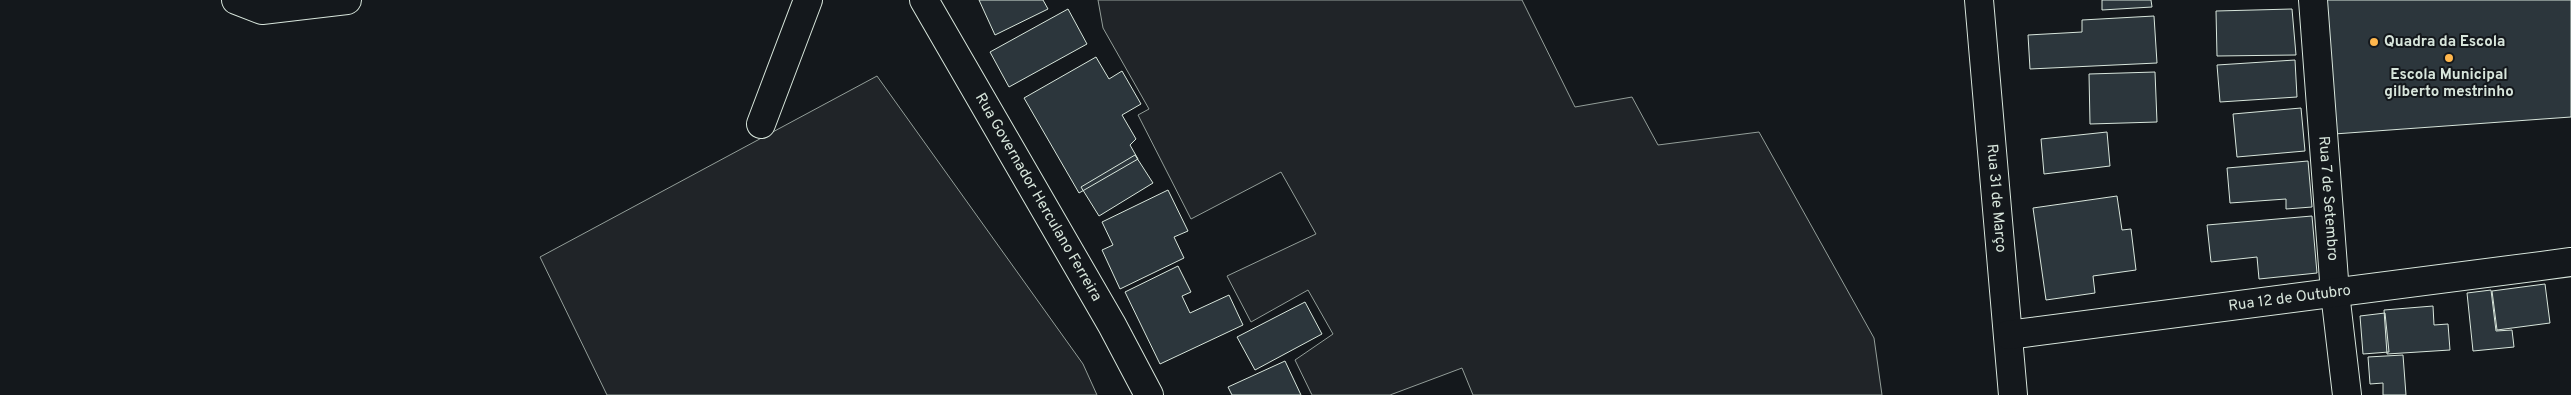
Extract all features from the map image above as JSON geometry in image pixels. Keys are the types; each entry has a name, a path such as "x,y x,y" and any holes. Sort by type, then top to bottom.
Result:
{"street":[{"path":"236,0 262,10 347,0"},
{"path":"761,124 808,0"},
{"name":"Rua Governador Herculano Ferreira","path":"924,0 1107,316 1149,395"},
{"name":"Rua 31 de Março","path":"1979,0 2013,395"},
{"name":"Rua 7 de Setembro","path":"2313,0 2335,293 2347,395"},
{"name":"Rua 12 de Outubro","path":"2008,335 2571,262"}],"shaded area":[{"path":"1098,0 1522,0 1575,107 1632,97 1658,145 1759,132 1874,338 1882,395 1473,395 1462,368 1390,395 1312,395 1295,360 1333,334 1308,290 1251,322 1227,276 1316,234 1281,172 1191,219 1138,115 1149,109 1103,28"},
{"path":"877,76 1083,364 1097,395 607,395 540,257"}],"building":[{"path":"979,0 1043,0 1048,9 995,35"},
{"path":"2102,0 2151,0 2152,7 2102,10"},
{"name":"Escola Municipal gilberto mestrinho","path":"2321,0 2571,0 2571,117 2334,134"},
{"path":"1068,9 1087,44 1009,87 990,52"},
{"path":"2292,9 2296,55 2217,56 2216,11"},
{"path":"2154,16 2157,63 2030,69 2028,35 2082,32 2082,20"},
{"path":"1096,57 1109,79 1122,71 1141,104 1122,115 1136,139 1130,145 1138,159 1079,193 1024,98"},
{"path":"2295,60 2297,97 2220,102 2217,65"},
{"path":"2155,72 2157,122 2090,124 2089,74"},
{"path":"2301,108 2305,151 2237,157 2233,114"},
{"path":"2107,132 2110,166 2044,174 2041,139"},
{"path":"1135,155 1153,183 1099,216 1081,187"},
{"path":"2308,161 2312,207 2286,209 2286,199 2230,203 2227,168"},
{"path":"1168,190 1188,231 1174,237 1184,258 1120,289 1102,250 1113,245 1102,222"},
{"path":"2117,196 2122,230 2131,229 2136,270 2093,276 2095,293 2046,300 2033,208"},
{"path":"2312,216 2317,273 2259,279 2257,257 2211,262 2207,225"},
{"path":"1178,266 1191,292 1182,296 1190,313 1229,295 1243,325 1160,364 1125,292"},
{"path":"2545,284 2550,323 2497,330 2492,291"},
{"path":"2491,290 2496,331 2512,330 2514,347 2473,351 2467,293"},
{"path":"1305,302 1322,334 1255,370 1237,337"},
{"path":"2433,306 2434,325 2448,324 2450,350 2387,354 2384,310"},
{"path":"2385,313 2389,352 2363,354 2360,316"},
{"path":"2403,355 2406,395 2383,395 2383,383 2370,384 2368,357"},
{"path":"1285,361 1301,395 1232,395 1228,387"}],"place":[{"name":"Quadra da Escola","path":"2374,42"},
{"name":"Escola Municipal gilberto mestrinho","path":"2449,58"}]}
